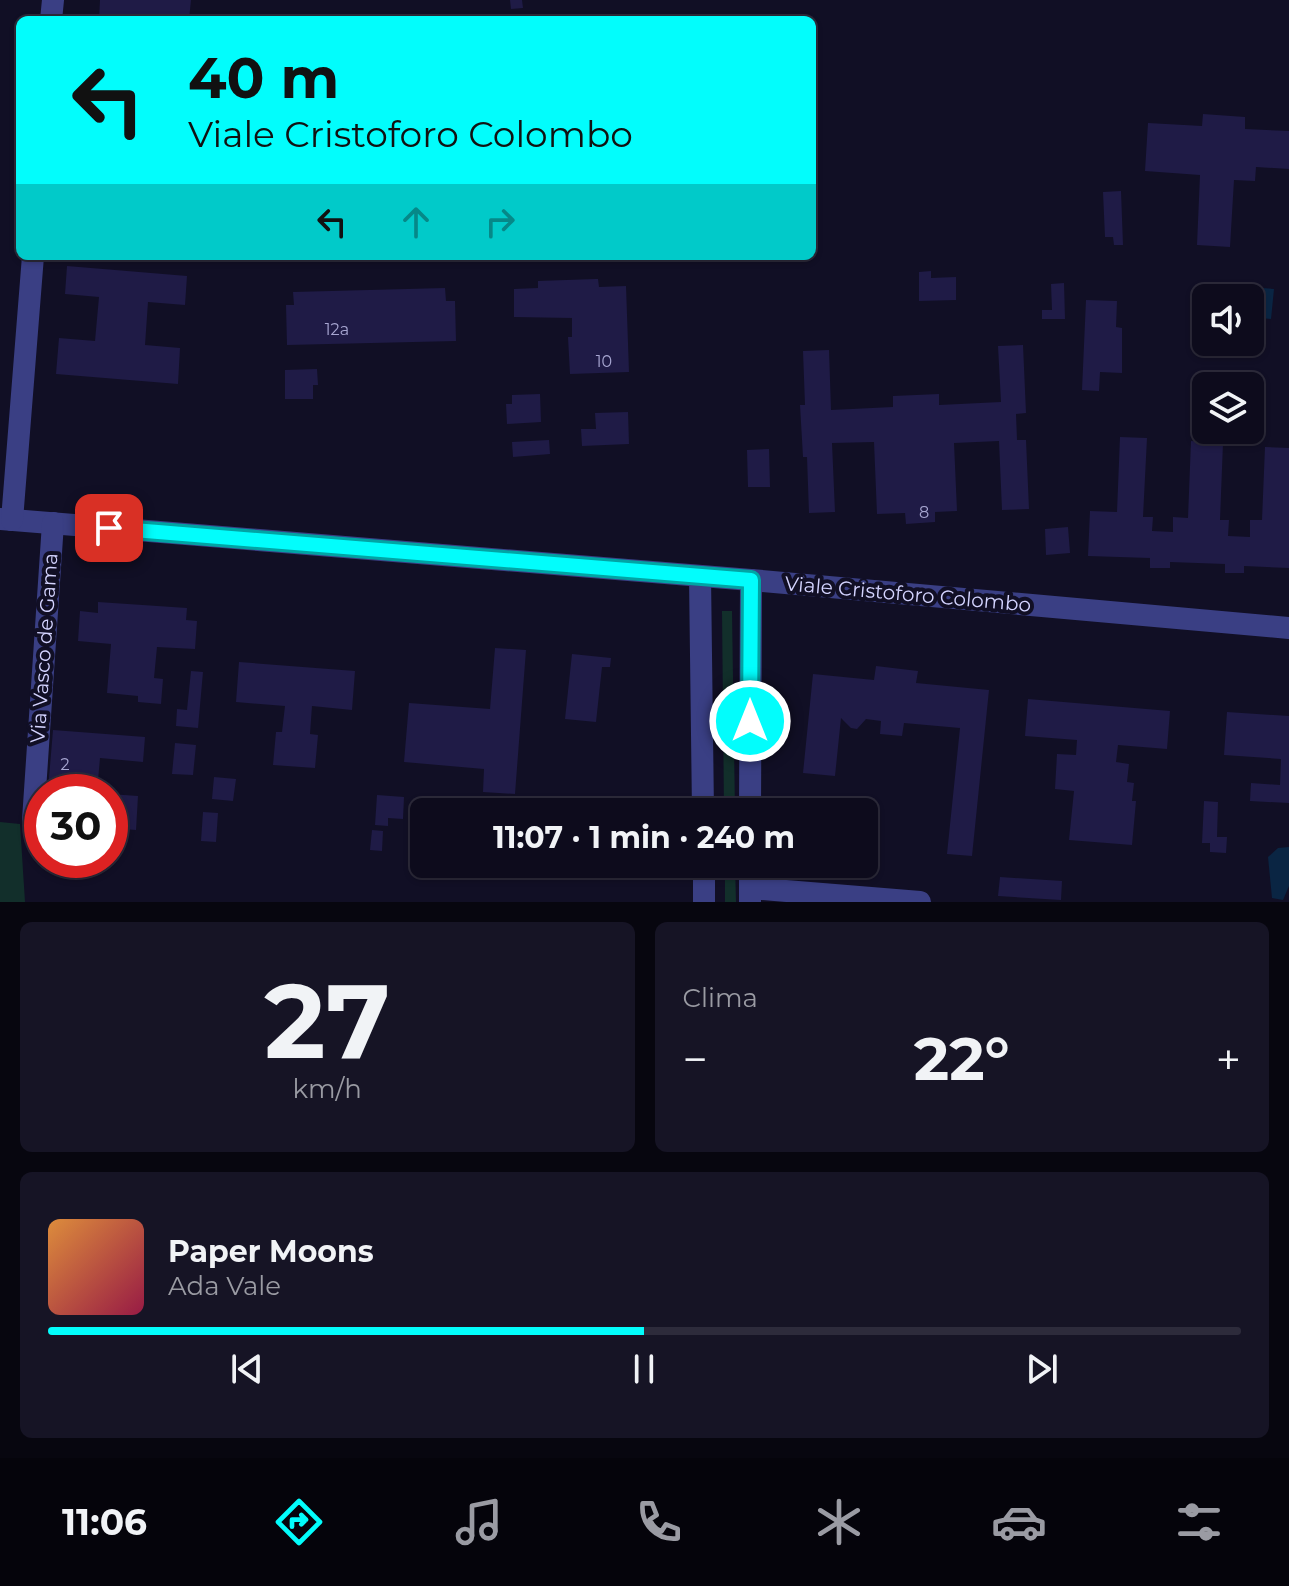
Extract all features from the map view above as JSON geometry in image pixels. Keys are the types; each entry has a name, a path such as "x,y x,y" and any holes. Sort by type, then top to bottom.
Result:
{"street":[{"path":"6,520 33,260"},
{"name":"Viale Cristoforo Colombo","path":"6,520 751,580 1289,628"},
{"name":"Via Vasco de Gama","path":"36,774 53,523"},
{"path":"700,576 703,798"},
{"path":"750,798 751,580"},
{"path":"704,878 704,902"},
{"path":"750,895 920,902"}],"green space":[{"path":"722,611 732,611 735,798 724,798"},
{"path":"0,822 20,824 25,902 0,902"},
{"path":"725,878 735,878 736,902 725,902"}],"water":[{"path":"1264,288 1274,289 1271,319 1264,318"},
{"path":"1289,847 1289,886 1283,900 1272,898 1268,857 1278,848"}],"building":[{"path":"100,0 191,0 189,16 99,16"},
{"path":"510,0 522,0 523,8 511,9"},
{"path":"1203,114 1245,117 1245,129 1289,131 1289,169 1256,167 1255,181 1234,180 1230,247 1197,245 1200,175 1145,171 1148,123 1202,126"},
{"path":"1121,191 1123,245 1114,245 1113,237 1105,237 1103,192"},
{"path":"67,266 187,276 185,305 148,302 145,345 180,348 178,384 56,374 59,338 95,341 99,297 65,294"},
{"path":"931,271 931,278 956,277 956,300 919,301 919,272"},
{"path":"598,279 599,287 626,286 629,372 570,374 568,337 572,337 572,318 514,317 514,289 538,288 538,281"},
{"path":"1064,283 1065,319 1042,319 1042,310 1052,310 1051,284"},
{"path":"445,288 446,301 455,301 456,341 287,345 286,305 294,305 293,292"},
{"path":"1086,300 1117,301 1116,327 1122,328 1122,373 1100,372 1099,391 1082,390"},
{"path":"1023,345 1026,413 1016,414 1017,440 1026,440 1029,509 1002,510 999,441 954,443 957,511 935,512 935,522 906,524 905,513 877,514 874,442 832,443 835,512 809,513 807,457 803,457 800,405 805,405 803,351 829,350 831,410 893,407 893,396 939,394 939,405 1001,402 998,346"},
{"path":"317,369 318,385 313,385 313,399 285,399 285,370"},
{"path":"540,394 541,422 507,424 506,404 512,404 512,395"},
{"path":"628,412 629,444 582,446 581,429 596,429 595,413"},
{"path":"1120,437 1147,438 1143,517 1153,517 1152,531 1173,532 1173,517 1188,518 1191,441 1192,444 1223,444 1220,520 1229,520 1228,536 1250,537 1250,520 1262,520 1265,447 1289,448 1289,568 1244,566 1244,573 1225,573 1225,564 1170,562 1170,568 1150,568 1150,558 1088,556 1090,511 1117,512"},
{"path":"549,440 550,454 513,457 512,442"},
{"path":"769,449 770,487 748,487 747,450"},
{"path":"1068,527 1070,553 1046,555 1045,529"},
{"path":"98,602 187,608 186,620 197,621 195,649 157,647 154,678 163,679 161,704 138,702 138,696 107,693 111,644 78,641 80,611 98,613"},
{"path":"495,648 526,650 515,794 483,792 484,769 404,762 409,703 490,709"},
{"path":"572,654 611,658 610,667 602,667 596,722 565,719"},
{"path":"239,662 355,671 352,710 312,706 310,734 318,735 315,768 273,765 276,732 282,732 285,706 236,702"},
{"path":"876,666 918,671 916,683 989,690 972,856 947,854 960,728 904,723 902,736 880,734 881,721 866,719 857,729 851,728 841,718 835,776 803,773 813,674 874,680"},
{"path":"191,671 203,672 198,728 176,726 177,709 187,710"},
{"path":"1028,699 1170,711 1167,749 1118,745 1116,762 1129,764 1127,782 1134,783 1132,801 1136,801 1132,845 1069,840 1074,791 1055,789 1057,754 1076,755 1077,740 1025,736"},
{"path":"1227,712 1289,716 1289,803 1250,801 1251,783 1280,785 1281,759 1224,755"},
{"path":"53,730 145,737 143,762 100,758 99,774 49,774"},
{"path":"175,743 196,745 193,775 172,774"},
{"path":"214,777 236,779 233,801 212,799"},
{"path":"128,795 138,796 136,830 128,829"},
{"path":"377,795 404,797 403,819 388,818 388,826 375,825"},
{"path":"1204,801 1218,802 1217,837 1227,837 1226,853 1210,852 1210,843 1202,843"},
{"path":"203,812 218,813 216,842 201,841"},
{"path":"372,830 383,831 382,851 370,850"},
{"path":"1000,877 1062,881 1061,900 998,896"}],"route":[{"path":"109,528 751,580 750,721"}]}
